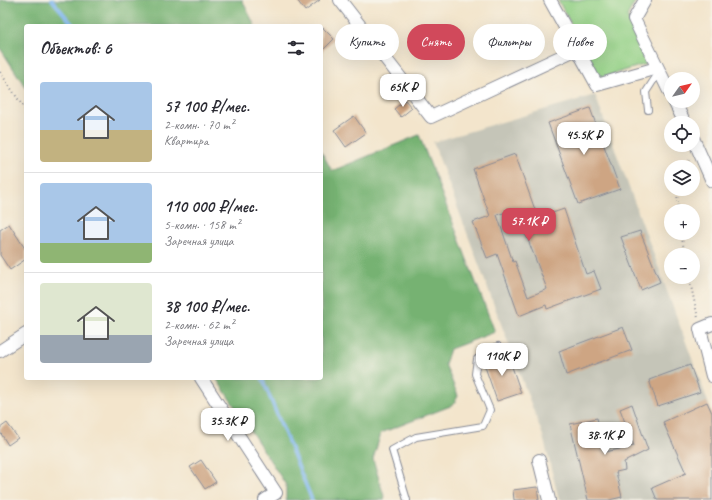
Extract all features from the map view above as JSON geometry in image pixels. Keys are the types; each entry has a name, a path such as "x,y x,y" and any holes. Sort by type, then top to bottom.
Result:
{"street":[{"path":"340,0 431,117 553,60"},
{"path":"550,0 563,24"},
{"path":"645,0 634,20 664,82"},
{"path":"583,60 596,85 658,70"},
{"path":"699,152 712,181"},
{"path":"712,324 700,329 712,376"},
{"path":"0,352 24,335"},
{"path":"202,380 276,493 265,500"},
{"path":"539,460 549,500"}],"lane":[{"path":"648,110 646,92 658,70"},
{"path":"407,500 392,450 416,437 483,426 490,410 475,374 477,360 498,346"}],"path":[{"path":"0,72 24,108"},
{"path":"690,284 700,329"}],"shaded area":[{"path":"595,95 712,413 712,500 559,500 543,436 433,142"}],"green space":[{"path":"0,0 242,0 254,24 24,24 24,85 0,48"},
{"path":"558,0 636,0 627,16 646,64 600,78 590,60 607,60 607,24 571,24"},
{"path":"419,135 495,332 450,349 445,364 458,396 453,405 381,433 373,459 385,500 286,500 286,485 217,380 323,380 323,155 332,171"}],"building":[{"path":"297,0 320,0 305,11"},
{"path":"323,28 334,39 323,50"},
{"path":"405,100 412,108 401,117 394,109"},
{"path":"590,108 620,189 578,204 548,123"},
{"path":"354,116 366,133 346,147 334,130"},
{"path":"515,154 538,218 564,209 586,274 594,271 601,289 547,309 546,305 519,316 497,254 487,258 473,222 490,216 473,169","holes":["516,209 547,289 528,297 515,261 513,262 497,215"]},
{"path":"9,224 24,247 24,260 10,270 0,255 0,230"},
{"path":"640,231 660,282 641,290 621,237"},
{"path":"623,327 632,350 566,375 559,351"},
{"path":"507,352 521,393 497,401 483,361"},
{"path":"690,365 700,392 658,406 649,380"},
{"path":"707,402 712,413 712,500 657,500 652,488 686,473 663,422"},
{"path":"632,404 648,450 624,462 625,470 616,472 622,497 609,500 588,500 570,424 597,418 605,452 634,446 620,409"},
{"path":"7,423 18,438 8,445 0,432 0,428"},
{"path":"201,460 216,482 205,489 190,467"},
{"path":"537,487 539,500 514,500 513,490"}],"waterway":[{"path":"52,0 72,24"},
{"path":"263,380 312,500"}]}
